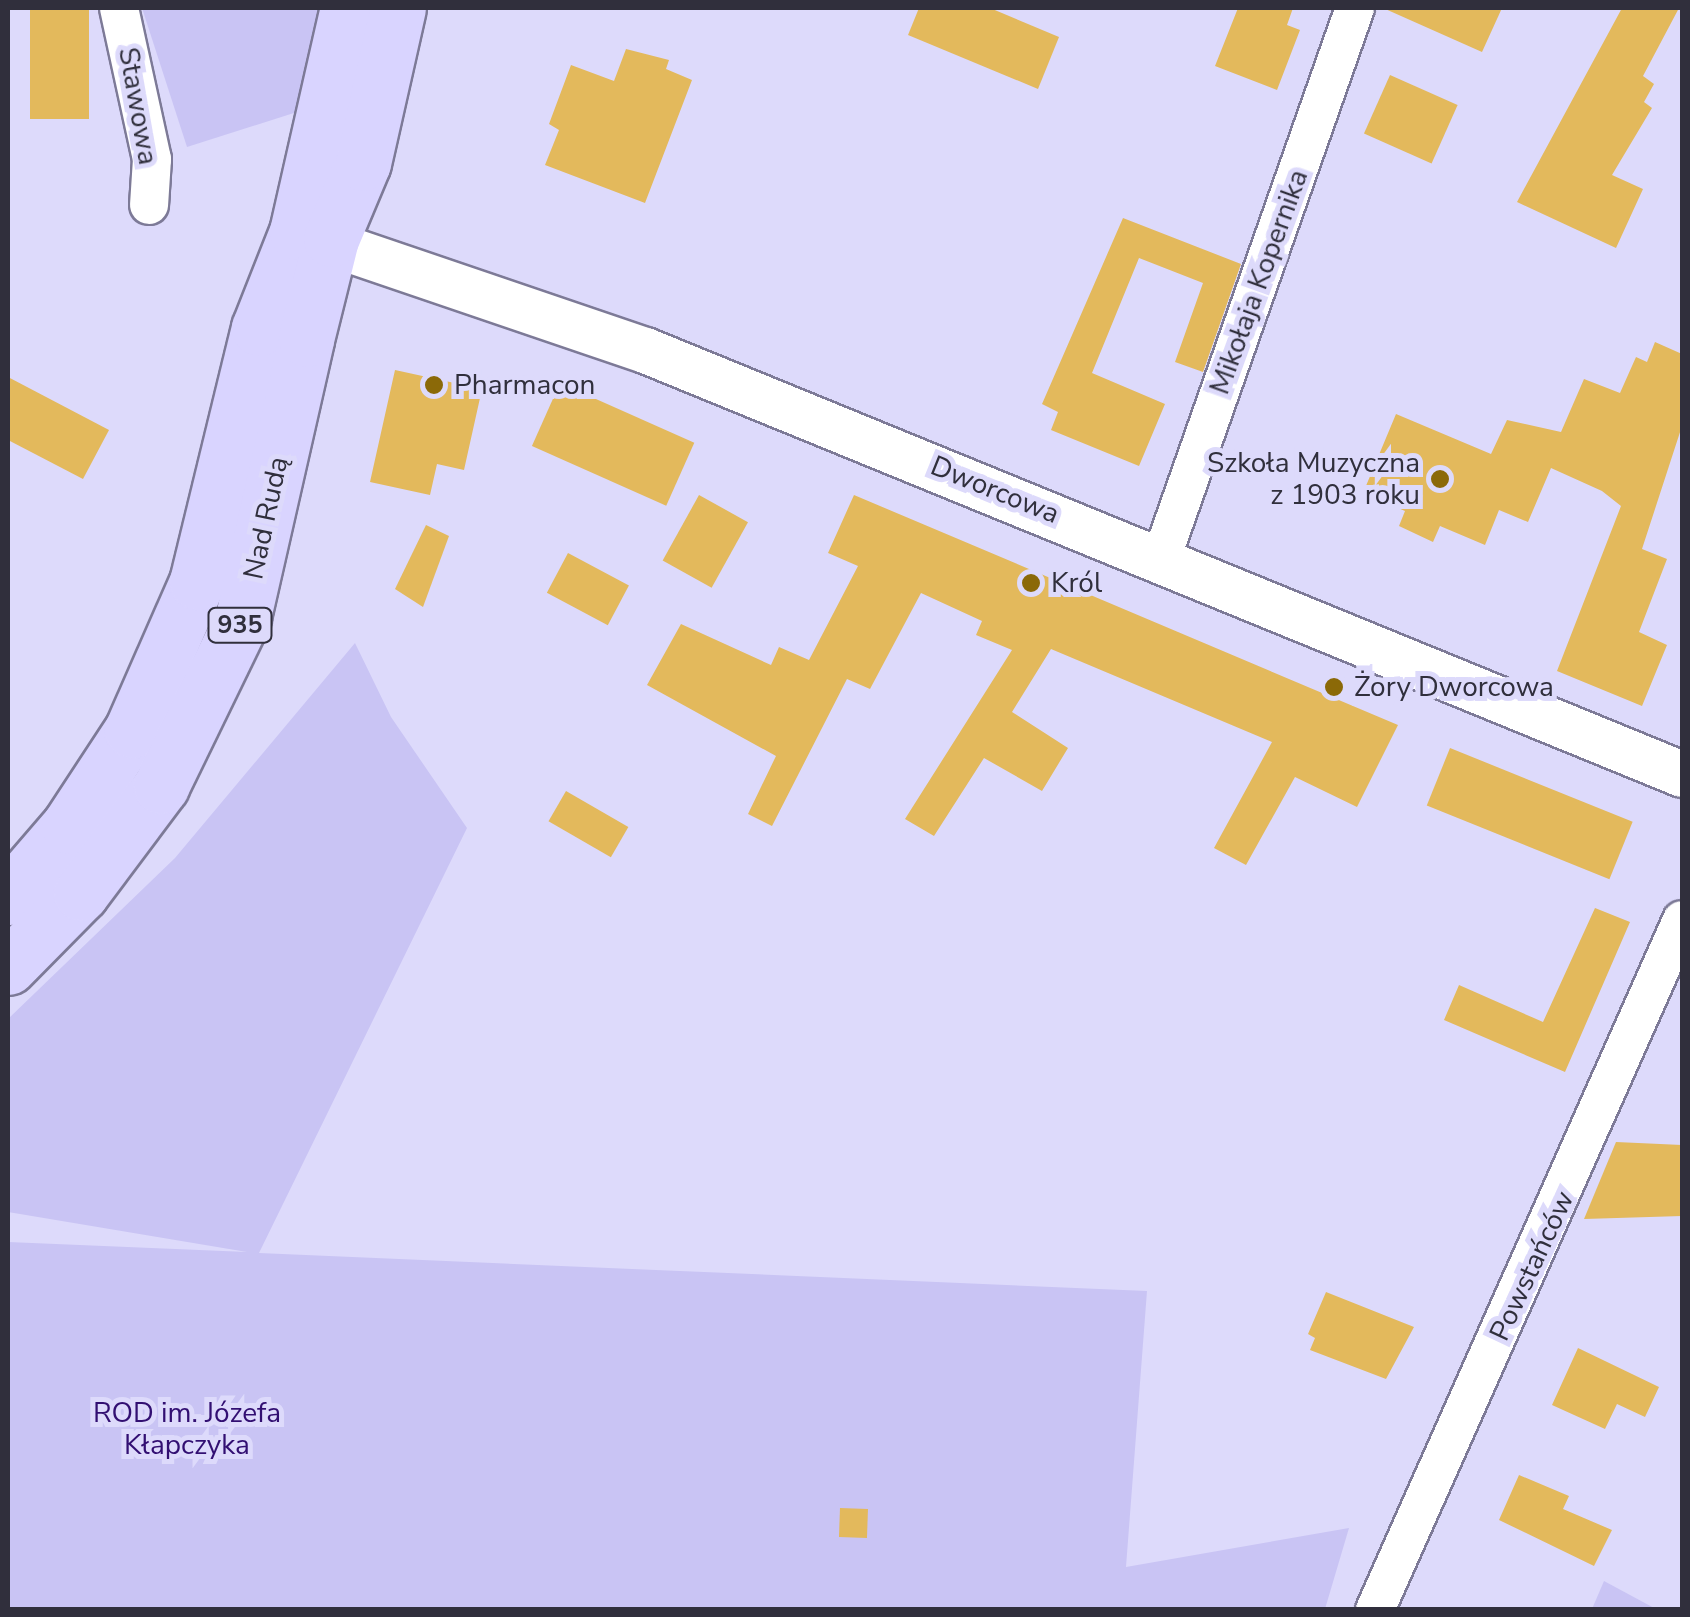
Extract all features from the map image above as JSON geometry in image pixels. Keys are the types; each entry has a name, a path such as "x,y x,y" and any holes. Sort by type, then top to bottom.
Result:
{"main road":[{"name":"Nad Rudą","path":"8,967 128,834 198,723 269,530 348,8"},
{"name":"Nad Rudą","path":"8,897 70,826 166,661 222,492 259,328 363,163 398,8"}],"street":[{"name":"Stawowa","path":"119,8 152,158 148,204"},
{"name":"Mikołaja Kopernika","path":"1162,556 1355,8"},
{"name":"Dworcowa","path":"314,236 646,350 1162,556 1682,774"},
{"name":"Powstańców","path":"1375,1610 1682,920"}],"green space":[{"path":"142,8 321,8 297,112 187,147"},
{"name":"ROD im. Józefa Kłapczyka","path":"355,643 391,717 467,828 259,1253 1147,1291 1126,1567 1349,1528 1325,1609 8,1609 8,1242 247,1252 8,1212 8,1019 175,858"},
{"path":"1604,1581 1656,1609 1592,1609"}],"building":[{"path":"30,8 89,8 89,119 30,119"},
{"path":"919,8 990,8 1059,37 1038,89 908,35"},
{"path":"1238,8 1293,8 1287,25 1300,30 1277,90 1215,66"},
{"path":"1383,8 1502,8 1482,52"},
{"path":"1622,8 1679,8 1643,76 1654,84 1644,102 1652,108 1612,175 1643,189 1616,248 1517,202"},
{"path":"626,49 669,60 666,69 692,80 645,203 545,165 559,130 549,124 571,65 614,81"},
{"path":"1390,75 1458,105 1432,164 1364,133"},
{"path":"1123,218 1241,264 1203,372 1175,362 1203,283 1139,258 1092,373 1165,404 1139,466 1051,430 1058,412 1042,404"},
{"path":"1655,342 1682,354 1682,426 1642,549 1667,559 1639,632 1667,645 1642,706 1557,671 1621,506 1602,491 1551,468 1528,522 1499,510 1485,545 1440,526 1433,542 1399,526 1405,511 1363,493 1396,414 1491,454 1507,420 1561,432 1584,379 1620,393 1636,357 1647,362"},
{"path":"395,370 482,389 464,470 437,464 430,495 370,482"},
{"path":"8,377 109,430 83,479 8,440"},
{"path":"560,383 694,443 666,506 532,446"},
{"path":"699,495 748,522 712,588 663,561"},
{"path":"854,495 1398,725 1357,807 1295,777 1246,865 1214,848 1272,742 1051,649 1012,712 1068,748 1042,791 984,758 934,836 905,819 1012,650 976,635 982,621 921,593 870,689 847,679 772,826 748,814 776,756 647,685 681,624 771,665 779,647 809,660 858,566 828,553"},
{"path":"426,525 449,536 423,607 395,589"},
{"path":"568,553 629,585 608,625 547,593"},
{"path":"1450,748 1633,822 1609,879 1427,805"},
{"path":"566,791 628,827 611,857 548,821"},
{"path":"1595,908 1630,922 1565,1072 1444,1020 1459,985 1543,1022"},
{"path":"1616,1142 1682,1145 1682,1216 1584,1219"},
{"path":"1326,1292 1414,1327 1386,1379 1310,1350 1315,1338 1308,1334"},
{"path":"1578,1348 1659,1387 1645,1417 1617,1404 1605,1429 1552,1405"},
{"path":"1519,1475 1569,1496 1563,1509 1612,1530 1594,1566 1499,1520"},
{"path":"840,1508 868,1509 867,1538 839,1537"}],"place":[{"name":"Pharmacon","path":"434,385"},
{"name":"Szkoła Muzyczna z 1903 roku","path":"1440,479"},
{"name":"Król","path":"1031,583"},
{"name":"Żory Dworcowa","path":"1334,687"}]}
